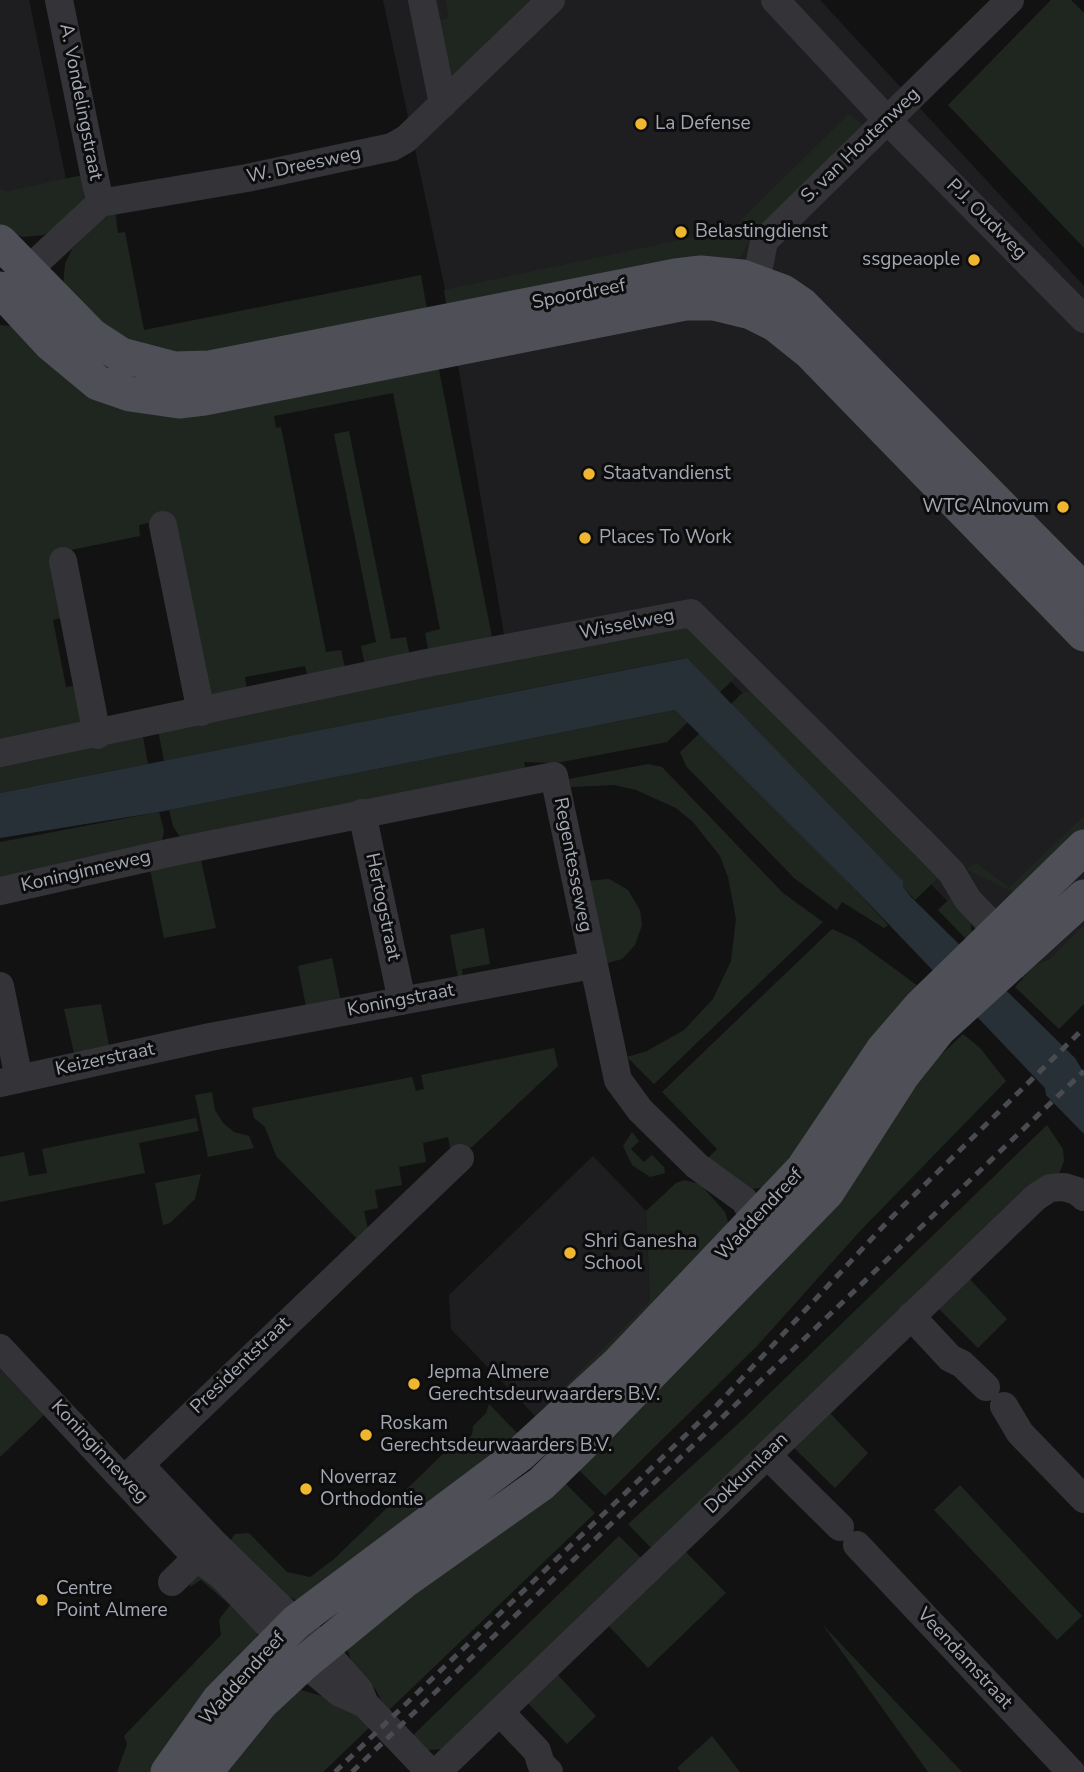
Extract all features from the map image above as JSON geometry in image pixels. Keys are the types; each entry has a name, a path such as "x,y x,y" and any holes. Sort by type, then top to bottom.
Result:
{"main road":[{"name":"Spoordreef","path":"0,242 8,287 51,345 90,377 113,389 159,400 204,398 464,332 685,303 714,303 753,297 775,324 935,461 972,499 1084,634"},
{"name":"Spoordreef","path":"972,499 1084,591"},
{"name":"Waddendreef","path":"168,1772 219,1700 289,1630 519,1455 627,1355 803,1169 883,1050 930,1018 1004,941 1084,846"},
{"name":"Waddendreef","path":"1004,941 1084,897"},
{"name":"Waddendreef","path":"205,1772 261,1703 313,1656 404,1581 541,1483 775,1250 827,1192 903,1074 930,1018"}],"street":[{"name":"A. Vondelingstraat","path":"59,0 100,203"},
{"path":"422,0 443,104"},
{"name":"W. Dreesweg","path":"100,203 247,178 392,147 406,139 551,0"},
{"path":"775,0 888,121"},
{"name":"S. van Houtenweg","path":"753,297 764,241 1010,0"},
{"name":"P.J. Oudweg","path":"888,121 1084,318"},
{"path":"8,287 100,203"},
{"path":"163,525 201,712"},
{"path":"63,561 97,734"},
{"name":"Wisselweg","path":"0,754 422,664 691,613 952,873 985,891 1004,941"},
{"name":"Regentesseweg","path":"173,852 554,776 618,1080 640,1110 710,1177 744,1200 752,1224 775,1250"},
{"name":"Hertogstraat","path":"362,813 402,1001"},
{"name":"Koninginneweg","path":"0,891 173,852"},
{"name":"Koningstraat","path":"210,1037 592,965"},
{"path":"0,986 9,1081"},
{"name":"Keizerstraat","path":"9,1081 210,1037"},
{"name":"Presidentstraat","path":"132,1472 460,1158"},
{"name":"Dokkumlaan","path":"437,1772 1036,1197 1050,1188 1074,1192"},
{"path":"911,1316 950,1357 962,1363 995,1396 1020,1433 1084,1499"},
{"name":"Koninginneweg","path":"0,1348 132,1472 205,1550 222,1576 289,1630"},
{"name":"Veendamstraat","path":"767,1455 849,1536 1071,1772"},
{"path":"172,1582 205,1550"},
{"path":"289,1630 313,1656 340,1693 365,1704 430,1772"},
{"path":"500,1713 537,1751 545,1768"}],"shaded area":[{"path":"0,0 29,0 66,179 7,191 0,189"},
{"path":"383,0 820,0 1084,286 1084,950 1038,993 693,643 511,675 445,289"},
{"path":"445,0 536,0 453,76 448,76 435,21 449,18"},
{"path":"1051,0 1071,0 1084,13 1084,248 948,105"},
{"path":"849,114 866,128 750,239 742,255 731,263 448,306 446,303 444,290 732,229"},
{"path":"83,175 84,200 54,230 43,235 23,237 0,228 0,189 7,191"},
{"path":"115,210 118,233 125,232 144,330 421,275 427,310 200,358 125,345 63,285 65,264 72,249 104,217"},
{"path":"0,325 11,326 90,389 438,365 493,642 429,653 425,633 440,629 393,393 274,416 276,428 281,427 326,652 341,650 346,672 308,679 305,666 245,677 247,691 208,699 169,519 139,525 140,536 66,551 68,616 53,620 66,687 82,685 82,730 0,746"},
{"path":"349,431 391,639 406,637 410,657 365,665 361,646 376,642 334,434"},
{"path":"687,625 739,674 719,693 686,658 164,761 158,730"},
{"path":"687,658 903,881 903,887 911,897 1075,1058 1084,1073 1084,1134 1046,1095 1045,1088 857,891 675,710 159,812 0,838 0,793"},
{"path":"758,687 939,877 915,900 903,887 903,881 730,705 741,694"},
{"path":"675,710 688,722 667,742 556,763 524,762 526,775 184,843 173,826 169,810"},
{"path":"142,732 148,764 0,793 0,760"},
{"path":"700,733 888,925 884,928 842,902 837,910 794,878 686,766 680,752"},
{"path":"648,764 662,767 783,893 823,922 654,1084 627,1057 647,1051 684,1030 713,999 731,961 736,919 728,877 720,856 693,822 676,808 636,790 614,785 571,787 569,779"},
{"path":"159,812 164,830 161,848 0,880 0,842"},
{"path":"1084,816 1084,834 1017,894 967,869 976,863 1009,888"},
{"path":"201,860 216,928 164,938 150,869"},
{"path":"609,879 628,890 640,910 642,925 635,945 622,959 601,965 585,881"},
{"path":"952,896 969,913 972,933 966,939 938,910"},
{"path":"1084,925 1084,1004 1059,1029 1015,987 1034,966 1050,959"},
{"path":"484,928 490,964 462,969 463,977 458,978 450,935"},
{"path":"832,929 854,939 922,989 787,1172 764,1187 753,1189 741,1185 705,1161 717,1149 662,1092"},
{"path":"332,958 341,1002 306,1007 298,966"},
{"path":"101,1004 109,1045 74,1053 64,1009"},
{"path":"963,1034 980,1048 1006,1081 861,1230 757,1346 605,1496 577,1468 928,1067"},
{"path":"554,1048 558,1066 472,1147 451,1152 448,1137 423,1143 426,1162 399,1167 402,1185 375,1190 378,1208 364,1211 369,1235 362,1244 276,1156 265,1127 254,1118 252,1108 412,1077 416,1091 424,1089 421,1075"},
{"path":"212,1092 215,1110 223,1123 234,1132 249,1136 254,1148 208,1157 195,1095"},
{"path":"196,1118 199,1131 139,1143 145,1173 0,1202 0,1157 24,1152 29,1176 47,1173 42,1149"},
{"path":"1047,1125 1063,1149 1064,1161 1057,1179 656,1553 628,1524 739,1423"},
{"path":"632,1132 639,1141 631,1149 644,1162 652,1155 664,1167 665,1173 650,1177 632,1165 623,1146"},
{"name":"Shri Ganesha School","path":"593,1156 646,1211 650,1301 535,1416 451,1329 449,1295"},
{"path":"201,1174 195,1199 170,1223 163,1225 155,1183"},
{"path":"684,1180 700,1184 725,1212 728,1222 725,1238 537,1419 535,1416 650,1301 646,1211 676,1183"},
{"path":"966,1275 1007,1319 978,1348 936,1306"},
{"path":"0,1369 44,1415 0,1457"},
{"path":"489,1404 518,1434 297,1601 271,1587 230,1541 235,1534 249,1533 287,1572 310,1577 333,1560 443,1454 456,1452 472,1435 473,1426 486,1413"},
{"path":"828,1411 868,1453 835,1488 792,1446"},
{"path":"564,1482 595,1513 387,1712 376,1690 353,1666 347,1648 355,1637"},
{"path":"960,1485 1082,1616 1057,1640 934,1510"},
{"path":"619,1536 643,1560 450,1749 422,1750 409,1739"},
{"path":"685,1551 726,1593 648,1668 607,1624"},
{"path":"200,1574 210,1578 257,1631 257,1642 151,1772 117,1772 127,1744 124,1736 221,1635 219,1620 230,1605 201,1580 190,1587 191,1576"},
{"path":"822,1624 962,1772 928,1772"},
{"path":"556,1673 596,1716 567,1744 527,1702"},
{"path":"301,1690 349,1704 371,1726 323,1772 220,1772 289,1696"},
{"path":"712,1736 740,1772 681,1772 677,1768"}],"railway":[{"path":"335,1772 718,1404 891,1218 1084,1028"},
{"path":"352,1772 1084,1071"}],"place":[{"name":"La Defense","path":"641,124"},
{"name":"Belastingdienst","path":"681,232"},
{"name":"ssgpeaople","path":"974,260"},
{"name":"Staatvandienst","path":"589,474"},
{"name":"WTC Alnovum","path":"1063,507"},
{"name":"Places To Work","path":"585,538"},
{"name":"Shri Ganesha School","path":"570,1253"},
{"name":"Jepma Almere Gerechtsdeurwaarders B.V.","path":"414,1384"},
{"name":"Roskam Gerechtsdeurwaarders B.V.","path":"366,1435"},
{"name":"Noverraz Orthodontie","path":"306,1489"},
{"name":"Centre Point Almere","path":"42,1600"}]}
